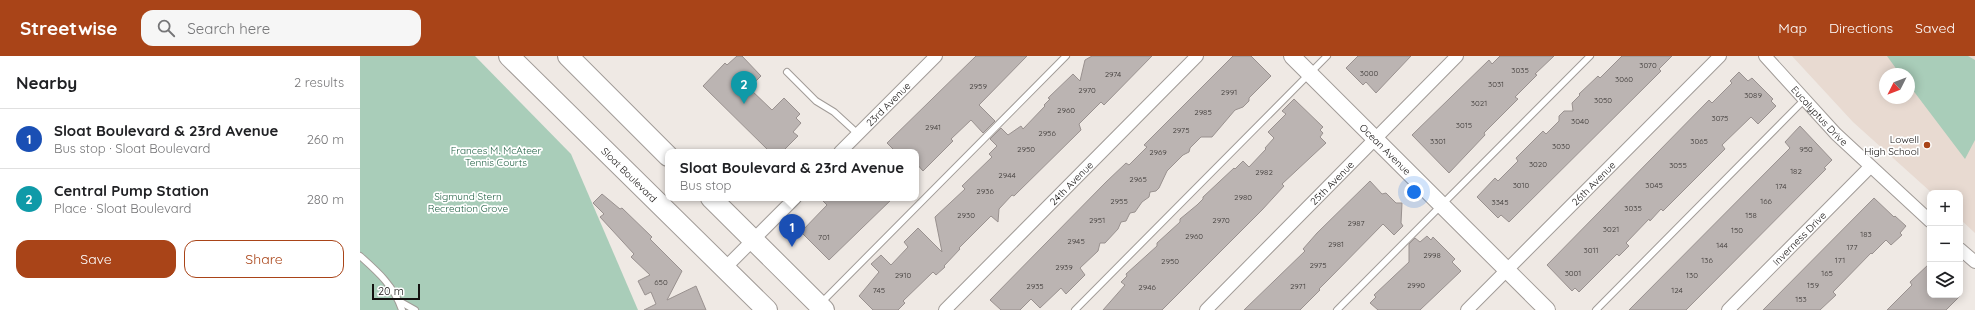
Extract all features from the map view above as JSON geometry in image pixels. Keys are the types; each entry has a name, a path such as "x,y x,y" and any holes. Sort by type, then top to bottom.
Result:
{"main road":[{"name":"Sloat Boulevard","path":"509,56 767,310"},
{"path":"568,56 665,153"},
{"path":"713,201 821,308"}],"street":[{"name":"23rd Avenue","path":"843,149 936,56"},
{"name":"24th Avenue","path":"945,310 1197,56"},
{"name":"Ocean Avenue","path":"1292,56 1547,310"},
{"name":"25th Avenue","path":"1206,310 1458,56"},
{"name":"26th Avenue","path":"1467,310 1720,56"},
{"name":"Eucalyptus Drive","path":"1765,56 1836,134 1927,218"},
{"name":"Inverness Drive","path":"1728,310 1870,166"},
{"path":"725,268 792,201"},
{"path":"1963,252 1975,262"}],"lane":[{"path":"821,308 1066,56"},
{"path":"1075,310 1327,56"},
{"path":"1337,310 1590,56"},
{"path":"787,72 816,101 834,112 858,134"},
{"path":"1596,310 1804,100"},
{"path":"360,256 388,282 399,301 402,310"},
{"path":"399,301 415,310"}],"shaded area":[{"name":"Lowell High School","path":"1792,56 1975,56 1975,233 1963,222 1963,190 1929,190 1853,122"}],"green space":[{"name":"Sigmund Stern Recreation Grove","path":"360,56 475,56 571,154 638,310 360,310"},
{"path":"1887,56 1968,56 1975,60 1975,140 1965,159 1915,93 1915,68 1896,68"}],"building":[{"path":"737,56 742,56 761,76 749,88 772,110 784,98 800,114 796,118 801,123 793,132 798,136 785,149 767,149 703,86 725,63 727,65"},
{"path":"976,56 1027,56 979,105 995,121 983,133 971,120 951,139 953,141 923,171 919,166 919,149 893,149 887,143"},
{"path":"1092,56 1152,56 1104,105 1101,102 1079,124 1081,130 999,209 998,222 991,216 959,248 960,249 944,266 945,267 936,275 933,272 903,301 905,303 898,310 873,310 859,296 879,272 871,264 881,255 891,265 908,247 904,242 918,228 942,252 935,217 965,189 962,186 992,157 989,154 997,146 990,139 1001,128 1008,135 1021,126 1023,129 1045,106 1044,105 1050,99 1048,98 1073,74 1080,81 1085,60"},
{"path":"1233,56 1251,56 1271,76 1249,98 1249,101 1243,107 1235,110 1212,137 1201,137 1190,148 1189,152 1183,155 1167,171 1159,188 1156,191 1150,192 1149,197 1142,202 1135,212 1130,213 1126,221 1121,222 1118,229 1105,243 1100,243 1098,251 1080,268 1085,275 1066,294 1061,288 1040,308 1031,299 1020,310 1001,310 990,300 1106,182 1126,163 1129,165 1147,147 1144,145"},
{"path":"1358,56 1411,56 1376,93 1366,82 1363,85 1346,68"},
{"path":"1500,56 1554,56 1535,74 1537,75 1515,97 1518,99 1484,133 1485,135 1449,173 1412,135 1489,60 1492,64"},
{"path":"1622,56 1672,56 1659,69 1661,71 1509,222 1501,215 1498,218 1477,197 1495,178 1498,181 1518,161 1516,158 1543,131 1546,134 1559,121 1559,116 1564,111 1573,111 1572,103 1580,95 1579,94 1598,76 1600,78"},
{"path":"1739,72 1748,81 1752,78 1773,99 1771,101 1776,106 1758,124 1751,117 1722,145 1725,149 1663,211 1661,209 1650,221 1649,219 1626,243 1629,246 1619,256 1617,254 1579,292 1575,288 1572,291 1547,265 1709,100 1712,103 1732,83 1730,81"},
{"path":"1294,99 1323,127 1320,130 1323,133 1320,137 1326,143 1282,184 1284,186 1262,210 1162,310 1103,310 1125,285 1121,282 1127,276 1126,274 1157,246 1157,243 1180,222 1180,219 1197,205 1203,197 1234,168 1235,169 1243,161 1249,167 1266,149 1265,148 1274,138 1268,132 1286,114 1282,111"},
{"path":"1800,126 1832,160 1824,168 1826,169 1686,310 1629,310 1790,148 1785,142"},
{"path":"1370,181 1382,194 1386,193 1396,203 1402,203 1401,223 1403,226 1394,235 1383,224 1300,310 1244,310 1305,251 1303,249 1317,233"},
{"path":"602,194 620,209 622,208 652,237 650,239 682,271 667,300 696,286 706,310 644,310 656,304 651,292 645,295 638,281 650,275 631,257 634,254 600,217 604,214 593,203"},
{"path":"1874,198 1906,226 1900,233 1902,235 1891,245 1886,240 1872,254 1871,253 1833,292 1836,295 1820,310 1763,310"},
{"path":"823,201 890,201 829,260 801,232 827,205"},
{"path":"1427,236 1431,240 1433,237 1455,259 1452,262 1461,271 1420,310 1378,310 1370,303 1376,297 1374,295 1409,262 1409,244 1415,238 1420,242"},
{"path":"1927,266 1927,298 1958,298 1946,310 1887,310 1912,285 1910,282"}],"place":[{"name":"Central Pump Station","path":"744,104"},
{"name":"Lowell High School","path":"1927,145"},
{"name":"Sloat Boulevard & 23rd Avenue","path":"792,247"}],"park label":[{"name":"Frances M. McAteer Tennis Courts","path":"496,156"}]}
